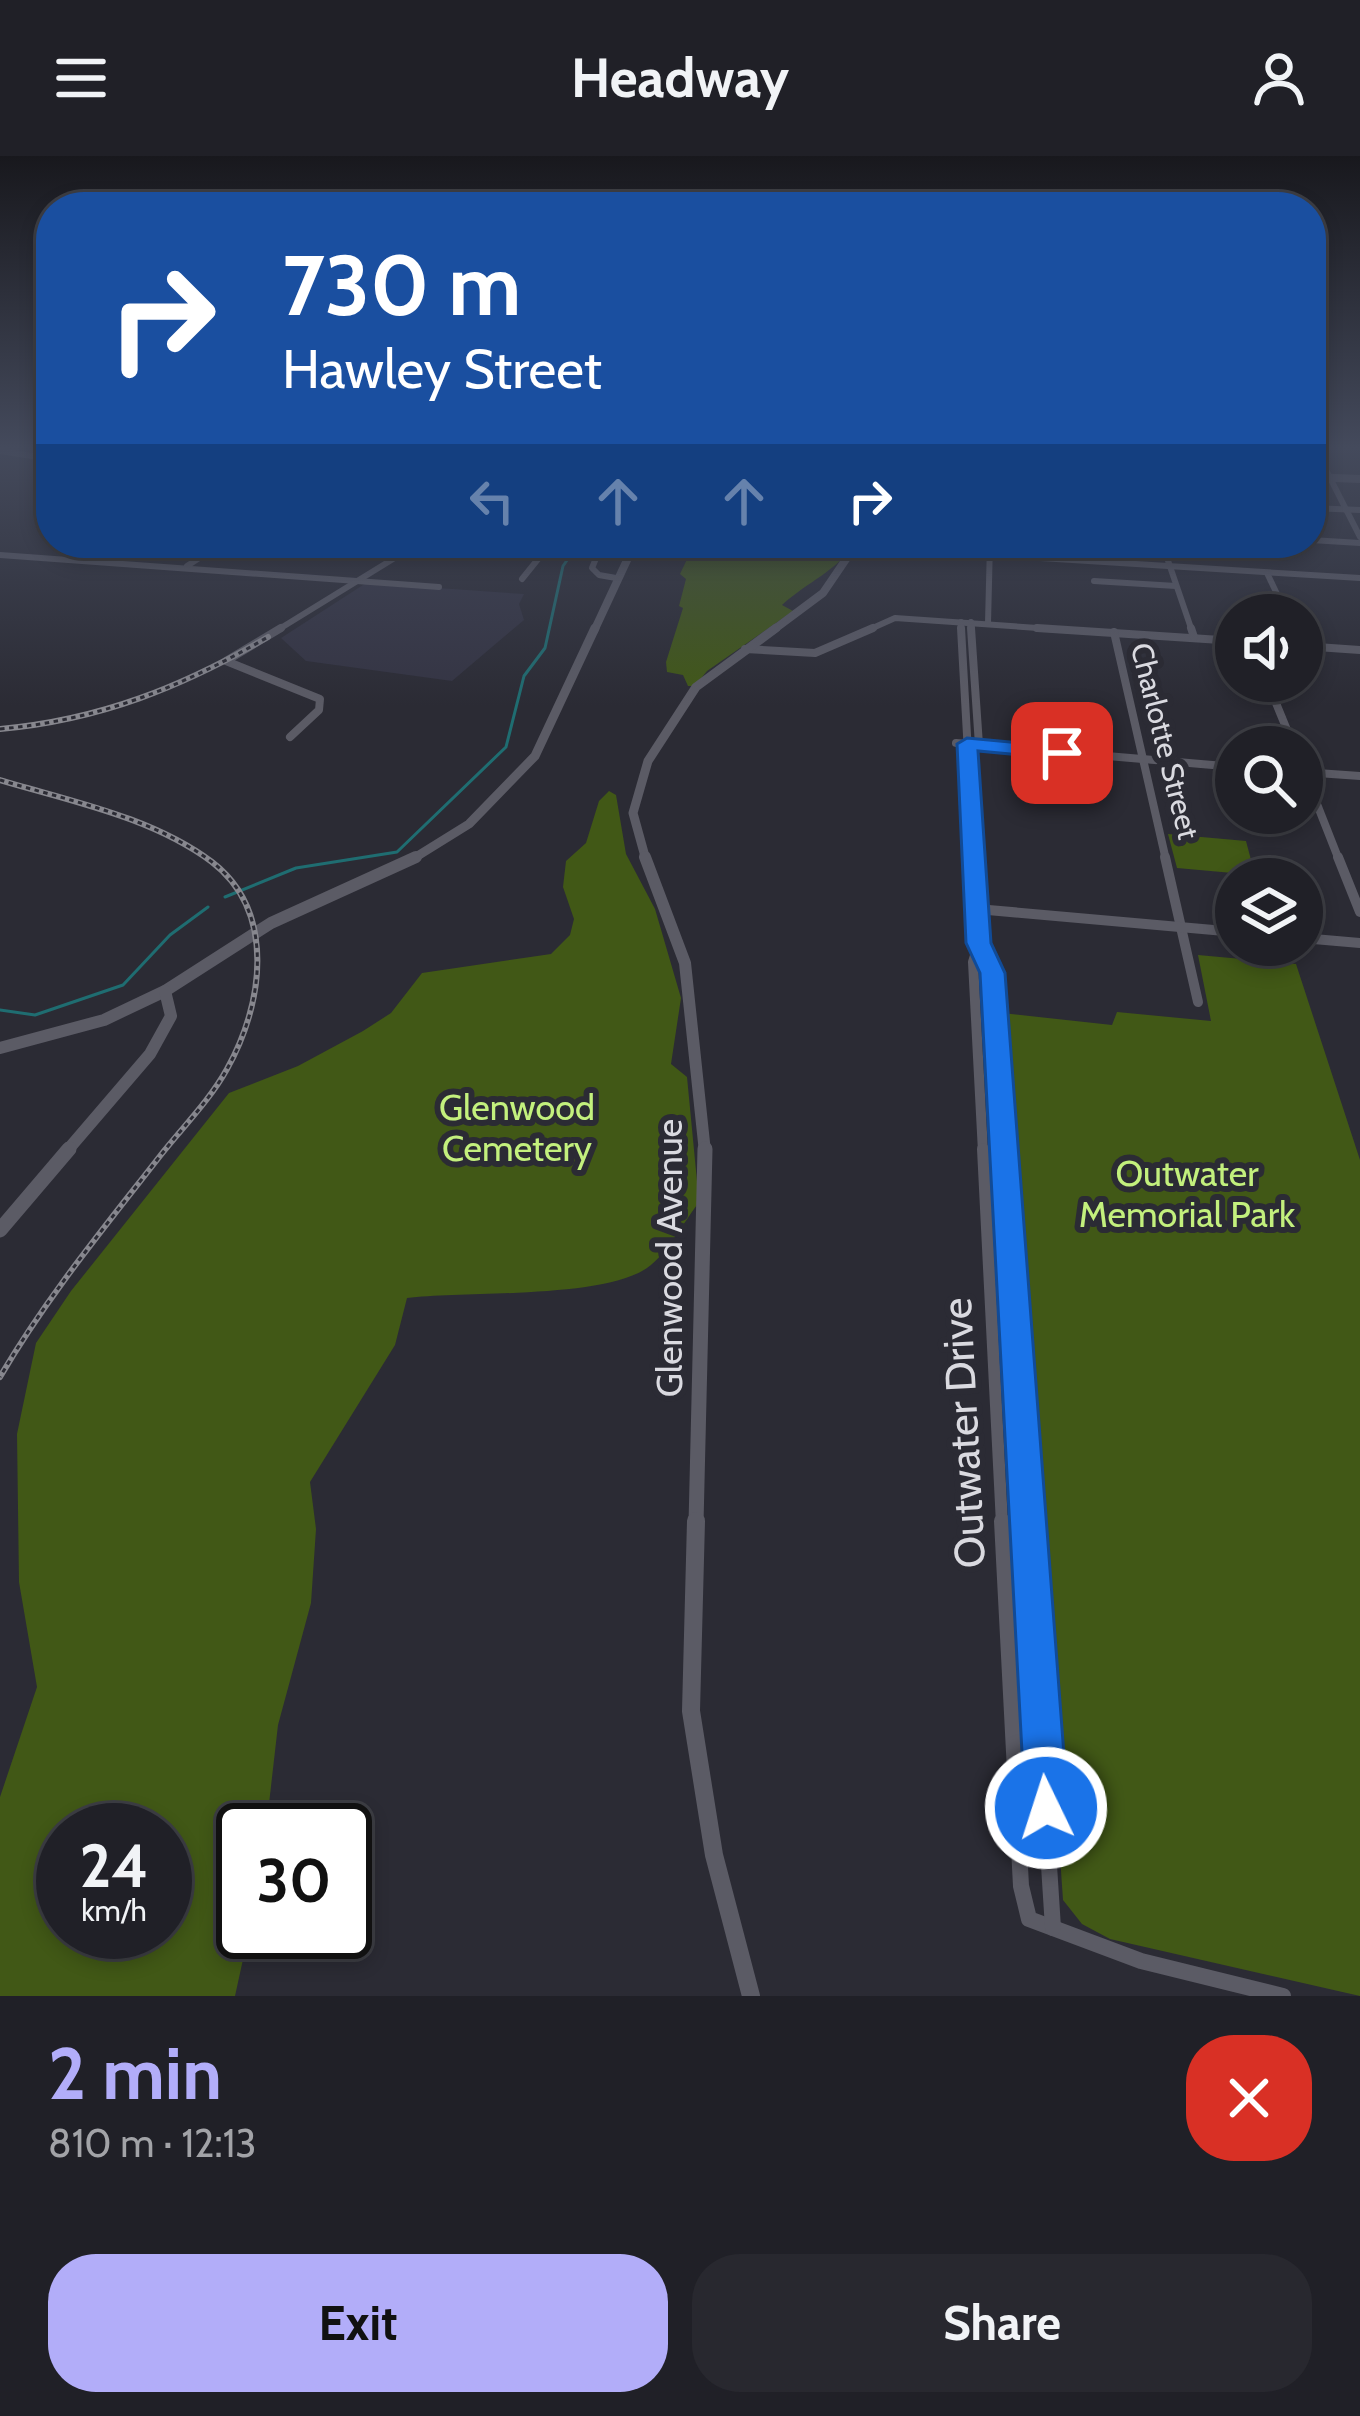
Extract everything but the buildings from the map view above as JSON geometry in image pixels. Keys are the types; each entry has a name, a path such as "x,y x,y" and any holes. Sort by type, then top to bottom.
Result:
{"street":[{"path":"1326,540 1360,540"},
{"path":"0,556 439,586"},
{"path":"184,568 199,558"},
{"path":"290,737 319,710 320,699 226,661 394,558"},
{"path":"522,579 539,558"},
{"path":"596,558 592,568 599,575 616,578"},
{"path":"0,1048 104,1020 165,991 271,923 399,868 469,824 535,756 627,558"},
{"name":"Glenwood Avenue","path":"751,1996 714,1855 691,1712 705,1148 685,963 636,834 633,813 648,761 681,721 696,687 823,593 847,558"},
{"path":"988,623 990,558"},
{"path":"1039,558 1360,578"},
{"path":"1167,558 1194,637"},
{"path":"1267,573 1277,594"},
{"path":"1094,581 1176,586"},
{"path":"742,649 809,654 883,619 1215,638"},
{"name":"Outwater Drive","path":"966,622 967,744 979,943 992,973 1053,1928 1029,1919 1016,1850 973,962 979,943"},
{"name":"Charlotte Street","path":"1114,632 1185,928 1198,1002"},
{"path":"1323,647 1360,650"},
{"path":"967,744 1215,765"},
{"path":"1323,772 1360,776"},
{"path":"1323,820 1360,912"},
{"path":"977,909 1215,930"},
{"path":"1323,940 1360,943"},
{"path":"0,1231 151,1054 171,1016 165,991"},
{"path":"1053,1928 1141,1961 1283,1996"}],"shaded area":[{"path":"366,583 524,594 519,604 524,620 452,681 306,661 281,638"}],"green space":[{"path":"688,558 843,558 782,605 793,611 707,671 695,686 688,686 683,675 667,672 683,608 679,606 686,579 680,574"},
{"name":"Glenwood Cemetery","path":"609,791 616,795 626,854 655,909 681,998 671,1064 687,1077 699,1202 661,1255 626,1278 566,1289 407,1298 395,1345 310,1482 316,1529 311,1603 278,1725 269,1803 216,1803 216,1959 243,1959 235,1996 0,1996 0,1797 37,1687 19,1582 17,1434 36,1343 71,1291 229,1093 298,1066 363,1031 391,1013 422,973 551,954 570,935 574,919 563,887 566,861 586,843 599,801"},
{"path":"1168,834 1246,841 1250,858 1215,858 1215,871 1177,868"},
{"name":"Outwater Memorial Park","path":"1198,955 1215,957 1215,966 1297,966 1360,1160 1360,1996 1110,1939 1082,1924 1063,1900 1002,1013 1112,1025 1117,1012 1211,1021"}],"waterway":[{"path":"225,897 296,868 397,852 506,747 524,676 545,648 569,558"},
{"path":"0,1010 35,1015 123,985 170,935 208,907"}],"railway":[{"path":"0,729 72,718 139,698 268,637"},
{"path":"0,780 137,822 212,862 247,906 257,960 249,1017 220,1080 76,1264 0,1377"}],"route":[{"path":"1046,1808 992,967 979,943 967,744 1062,753"}]}
